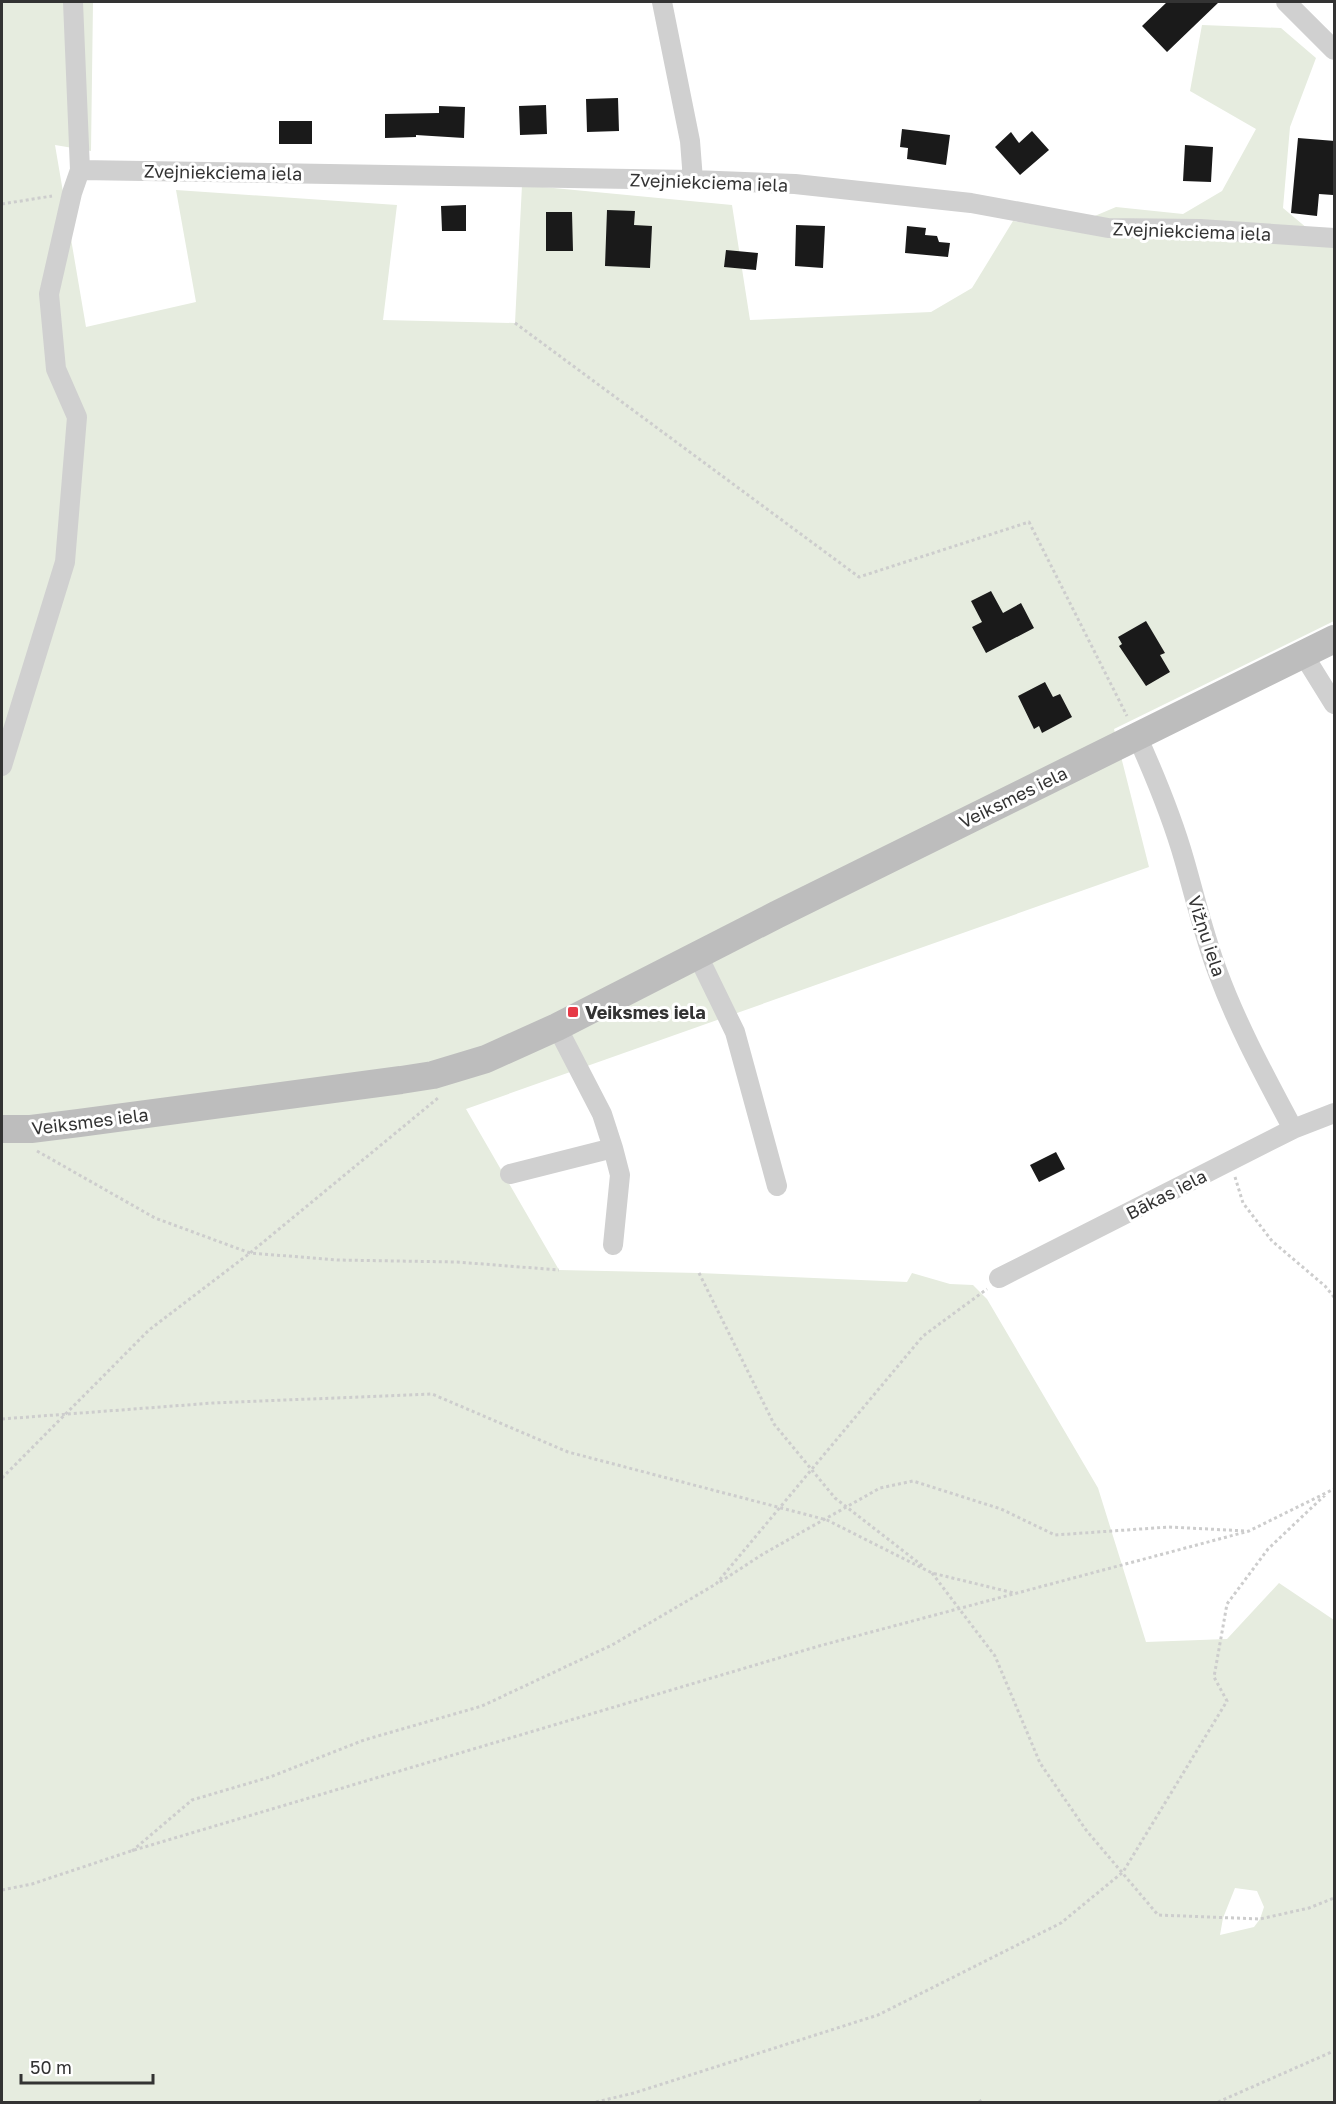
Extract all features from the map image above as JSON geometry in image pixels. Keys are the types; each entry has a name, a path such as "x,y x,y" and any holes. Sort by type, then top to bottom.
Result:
{"main road":[{"name":"Veiksmes iela","path":"2,1130 79,1123 433,1076 486,1059 557,1027 697,954 1335,639"}],"street":[{"path":"2,766 65,562 77,417 56,369 49,294 72,193 80,170 73,2"},
{"path":"662,2 690,141 693,180"},
{"path":"1286,2 1335,50"},
{"name":"Zvejniekciema iela","path":"80,170 693,180 795,184 971,203 1108,228 1200,229 1335,238"},
{"path":"1303,654 1335,704"},
{"name":"Vižņu iela","path":"1137,736 1162,792 1218,974 1243,1033 1293,1129"},
{"path":"697,954 735,1032 777,1186"},
{"path":"557,1027 602,1113 614,1148 620,1174 613,1245"},
{"name":"Bākas iela","path":"999,1278 1293,1129 1335,1113"},
{"path":"510,1173 614,1148"}],"path":[{"path":"2,204 72,193"},
{"path":"515,323 859,577 1029,522 1137,736"},
{"path":"2,1478 149,1330 250,1253 440,1096"},
{"path":"32,1148 155,1218 250,1253 338,1260 458,1262 559,1270"},
{"path":"1230,1161 1243,1203 1272,1241 1335,1297"},
{"path":"699,1273 774,1425 835,1498 932,1573 995,1656 1040,1763 1086,1830 1158,1915 1260,1919 1309,1908 1335,1898"},
{"path":"716,1584 923,1336 977,1298 999,1278"},
{"path":"2,1419 213,1403 432,1394 568,1452 827,1520 932,1573 1016,1594"},
{"path":"131,1851 192,1800 270,1777 364,1740 482,1706 612,1645 763,1554 827,1520 880,1488 913,1481 1001,1509 1055,1535 1168,1527 1249,1531"},
{"path":"2,1890 32,1884 131,1851 819,1646 1249,1531 1335,1489"},
{"path":"597,2103 878,2015 1061,1923 1123,1872 1227,1701 1214,1677 1227,1605 1268,1549 1329,1491"},
{"path":"1218,2103 1335,2051"}],"shaded area":[{"path":"2,2 93,2 91,151 55,145 86,327 196,302 176,190 397,205 383,320 515,323 522,185 732,205 750,320 931,312 972,288 1013,221 1064,229 1116,207 1183,214 1222,191 1256,129 1190,91 1202,25 1281,28 1316,58 1290,127 1283,208 1326,244 1334,245 1334,621 1114,729 1149,867 466,1109 559,1270 699,1273 907,1282 912,1273 950,1284 973,1285 987,1299 1098,1488 1146,1642 1227,1639 1279,1583 1334,1620 1334,2102 2,2102","holes":["1235,1888 1257,1891 1264,1907 1254,1927 1220,1935 1223,1918"]}],"building":[{"path":"1167,2 1219,2 1167,52 1142,26"},
{"path":"618,98 619,131 587,132 586,99"},
{"path":"546,105 547,134 520,135 519,106"},
{"path":"439,106 465,107 464,138 416,135 416,137 385,138 385,114 439,113"},
{"path":"279,121 312,121 312,144 279,144"},
{"path":"902,129 950,135 946,165 907,159 908,148 900,147"},
{"path":"1032,131 1049,150 1020,175 995,147 1011,132 1019,143"},
{"path":"1298,138 1335,141 1333,195 1319,194 1317,216 1291,213"},
{"path":"1185,145 1213,147 1211,182 1183,181"},
{"path":"466,205 466,231 442,231 441,206"},
{"path":"607,210 635,211 634,225 652,226 650,268 605,266"},
{"path":"546,212 572,212 573,251 546,251"},
{"path":"796,225 825,226 823,268 795,266"},
{"path":"907,226 926,228 925,235 937,236 939,242 950,243 948,257 905,253"},
{"path":"726,250 758,253 756,270 724,267"},
{"path":"991,591 1003,613 1021,603 1034,628 986,653 972,627 982,622 971,601"},
{"path":"1146,621 1165,653 1160,655 1170,672 1146,686 1119,646 1122,644 1118,637"},
{"path":"1045,682 1053,697 1060,694 1072,717 1042,733 1039,726 1034,729 1018,696"},
{"path":"1056,1152 1065,1169 1039,1182 1030,1165"}],"place":[{"name":"Veiksmes iela","path":"573,1012"}]}
